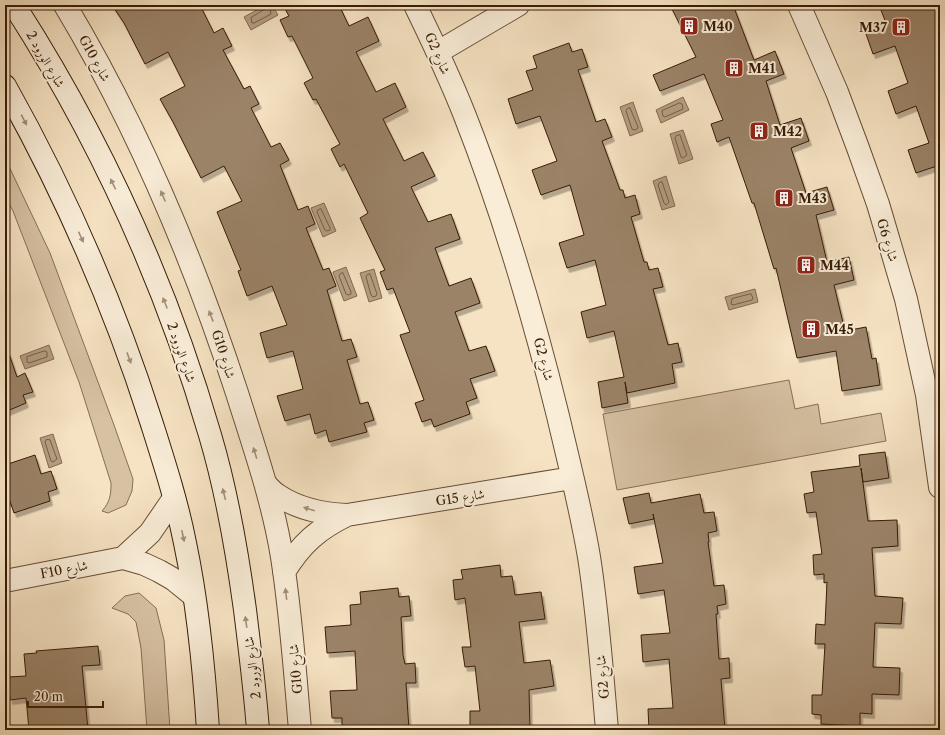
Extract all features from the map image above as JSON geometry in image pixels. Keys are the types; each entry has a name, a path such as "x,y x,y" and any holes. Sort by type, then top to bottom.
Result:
{"street":[{"name":"شارع الورود 2","path":"14,5 34,37 68,98 112,183 149,265 189,370 210,436 236,551 255,682 258,730"},
{"name":"G10 شارع","path":"65,5 116,97 153,172 186,250 216,329 265,484 275,524 284,572 293,647 300,730"},
{"name":"G2 شارع","path":"415,5 438,52 464,115 488,178 530,305 581,517 594,595 606,730"},
{"path":"438,52 518,5"},
{"name":"G6 شارع","path":"799,5 837,92 858,148 878,204 906,298 927,395 940,487"},
{"path":"5,86 55,181 86,249 115,318 141,389 164,460 185,544 194,596 199,627 208,730"},
{"name":"G15 شارع","path":"265,484 278,496 295,504 330,514 348,515 572,478"},
{"path":"123,558 150,533 174,498"},
{"name":"G15 شارع","path":"284,572 295,554 317,532 332,522 348,515"},
{"name":"F10 شارع","path":"5,581 123,558 144,564 159,571 173,579 194,596"}],"shaded area":[{"path":"5,158 50,253 133,479 132,491 126,505 108,513 102,511 110,498 111,483 79,382 13,211 5,196"},
{"path":"789,380 795,409 818,404 821,424 881,413 886,441 617,490 603,414"},
{"path":"139,593 156,608 164,640 170,730 147,730 141,648 136,622 128,614 112,608 125,596"}],"water":[{"path":"266,5 272,5 278,15 251,30 244,17"},
{"path":"683,97 689,110 661,123 656,110"},
{"path":"633,102 643,131 630,136 620,107"},
{"path":"683,130 693,159 679,164 670,134"},
{"path":"666,176 675,206 662,210 653,181"},
{"path":"324,203 336,231 323,237 311,208"},
{"path":"346,267 357,296 344,301 333,272"},
{"path":"374,269 382,298 369,302 360,273"},
{"path":"755,289 758,302 729,310 725,297"},
{"path":"49,345 54,359 25,369 20,356"},
{"path":"53,434 62,463 49,468 40,438"}],"building":[{"path":"112,5 200,5 214,33 223,28 232,46 223,50 244,89 250,86 259,104 251,108 271,147 280,143 289,160 280,165 298,210 308,206 315,224 306,228 323,270 329,268 336,286 327,290 342,341 351,339 357,357 347,360 360,404 368,402 374,420 364,423 367,432 329,442 326,430 315,434 310,414 285,421 277,396 303,389 293,351 267,358 260,333 287,325 272,286 247,296 238,271 241,270 217,212 242,201 224,166 201,178 160,99 185,86 168,52 145,64 124,23"},
{"path":"283,5 339,5 349,26 368,17 379,41 356,52 376,92 395,83 406,107 383,119 404,161 423,152 435,176 411,187 428,222 451,214 460,239 435,248 449,286 471,278 480,303 455,312 469,351 486,346 495,371 470,379 477,398 466,402 470,414 434,427 431,419 422,422 415,403 424,400 400,335 410,332 393,288 387,290 380,272 385,270 360,218 368,213 344,164 340,167 331,149 340,144 316,99 313,100 304,83 313,78 292,36 288,37 280,20 289,16"},
{"path":"670,5 733,5 754,60 775,51 784,74 766,81 780,125 801,118 809,141 791,148 806,193 827,187 834,210 816,215 827,262 849,257 854,280 834,285 845,331 866,327 872,359 876,358 880,385 842,391 836,351 797,358 776,268 774,269 754,203 752,203 729,137 717,142 711,124 723,120 704,74 660,91 653,75 696,57"},
{"path":"879,5 934,5 940,20 940,165 916,173 908,150 929,143 916,106 896,114 888,91 908,83 895,46 873,54 865,31 886,23"},
{"path":"569,43 572,52 582,49 588,67 578,70 596,122 605,119 612,137 602,141 620,190 623,190 625,198 635,195 640,214 631,217 644,262 647,262 649,270 658,268 663,287 653,289 668,345 678,343 682,362 672,364 675,383 627,393 625,382 628,403 602,408 598,382 624,377 614,331 587,338 581,312 606,305 595,260 567,268 559,243 584,235 570,185 541,195 532,170 557,161 540,116 516,124 508,99 533,90 526,71 537,68 533,56"},
{"path":"8,351 17,377 25,373 33,392 23,395 26,403 5,412 5,352"},
{"path":"885,452 889,478 863,482 861,468 868,521 897,520 898,546 872,548 875,596 903,598 901,624 875,623 873,667 900,668 899,695 872,694 872,714 860,713 860,726 821,724 821,715 812,714 812,695 822,695 825,644 815,644 816,624 825,625 827,582 824,583 824,574 814,575 813,555 822,554 816,512 807,513 804,494 814,492 811,472 860,466 859,455"},
{"path":"35,455 41,474 51,471 57,489 48,492 50,501 14,513 10,501 5,503 5,465"},
{"path":"649,493 651,503 700,494 704,513 714,512 717,531 708,533 708,542 714,586 724,585 726,604 717,606 718,614 716,614 719,659 729,658 730,678 721,679 725,730 649,730 648,709 673,708 669,659 643,662 641,635 670,633 664,590 638,594 634,567 663,563 653,514 654,519 629,524 623,498"},
{"path":"500,565 501,577 512,576 515,595 541,592 545,619 519,622 524,663 550,660 554,686 529,690 530,730 470,730 470,711 480,711 475,666 465,667 462,647 471,647 465,598 455,600 453,580 463,579 461,570"},
{"path":"398,588 399,597 409,596 411,616 401,617 403,655 405,664 415,663 416,683 406,683 409,730 342,730 342,718 332,718 330,691 357,690 355,651 327,653 325,627 351,625 350,605 361,604 360,592"},
{"path":"98,646 100,665 82,666 88,730 29,730 26,698 10,700 8,677 26,676 24,654 37,653 36,651"}],"place":[{"name":"M40","path":"689,26"},
{"name":"M37","path":"901,27"},
{"name":"M41","path":"734,68"},
{"name":"M42","path":"759,131"},
{"name":"M43","path":"784,198"},
{"name":"M44","path":"806,265"},
{"name":"M45","path":"811,329"}]}
